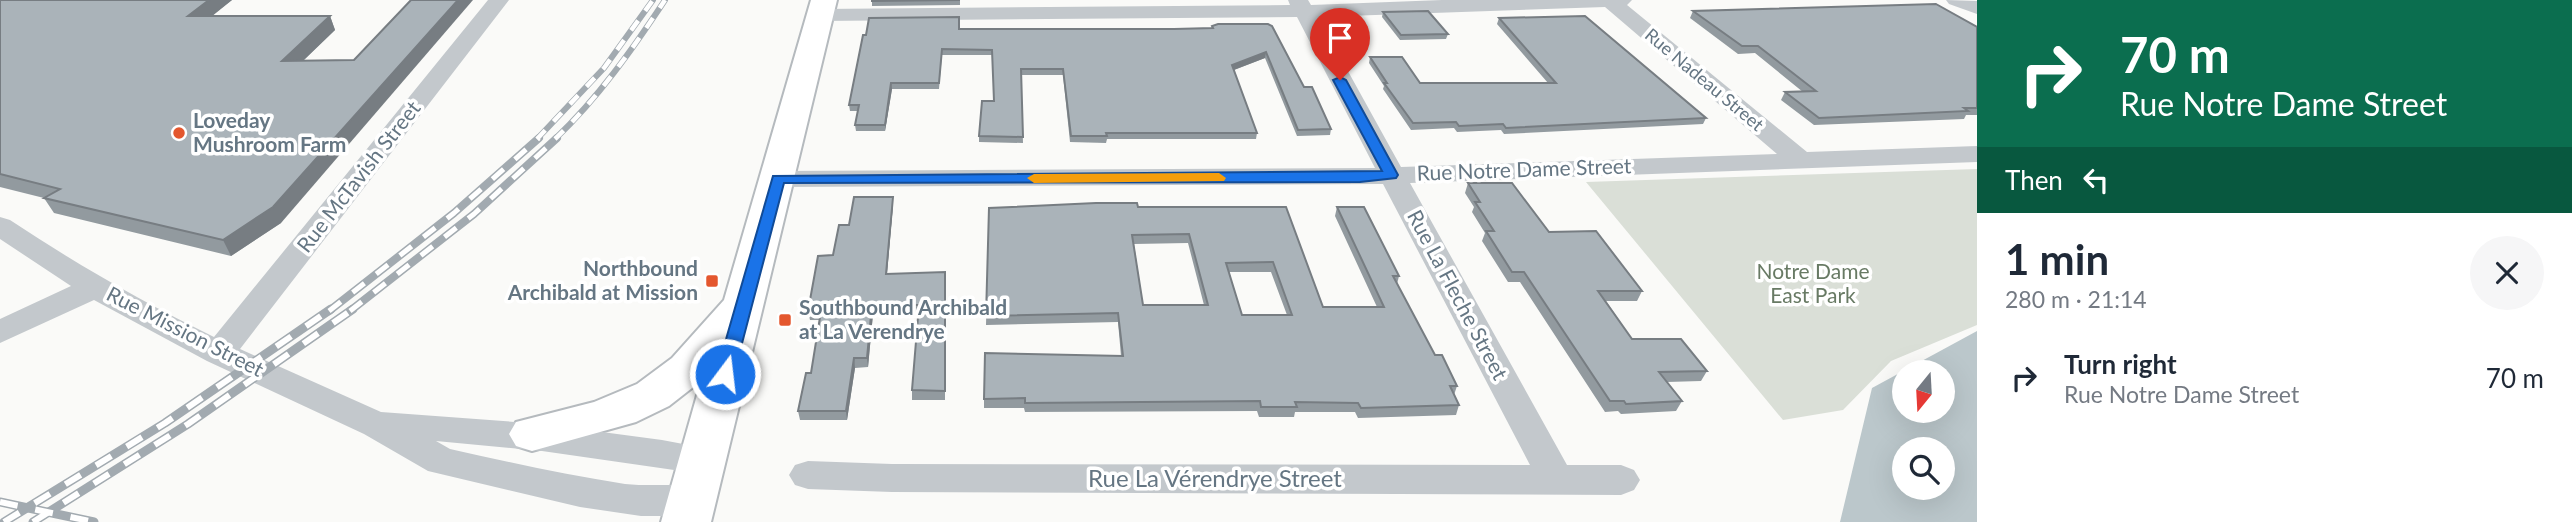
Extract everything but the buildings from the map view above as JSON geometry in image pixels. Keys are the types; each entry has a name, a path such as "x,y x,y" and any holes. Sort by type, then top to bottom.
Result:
{"main road":[{"path":"693,494 822,7"},
{"path":"532,435 605,416 654,394 679,377 744,303"}],"street":[{"name":"Rue McTavish Street","path":"219,353 499,0"},
{"name":"Rue Nadeau Street","path":"1609,0 1800,160"},
{"path":"822,7 1301,6 1622,0"},
{"path":"1956,0 1977,8"},
{"name":"Rue La Fleche Street","path":"1301,6 1556,480"},
{"name":"Rue Notre Dame Street","path":"778,179 1360,177 1977,155"},
{"name":"Rue Mission Street","path":"0,226 94,287 219,353 377,425 440,461 488,473 641,501 693,494"},
{"path":"0,332 94,287"},
{"name":"Rue Mission Street","path":"377,425 460,427 532,435 693,494"},
{"name":"Rue La Vérendrye Street","path":"808,475 892,478 1621,480"}],"green space":[{"name":"Notre Dame East Park","path":"1977,169 1977,325 1892,360 1843,410 1783,420 1586,182"}],"shaded area":[{"path":"1977,331 1977,522 1840,522 1872,388 1892,377 1892,424 1955,424 1955,360 1924,360"}],"railway":[{"path":"537,139 604,68 653,0"},
{"path":"555,139 614,73 665,0"},
{"path":"329,311 454,213 539,138"},
{"path":"350,311 474,214 557,138"},
{"path":"27,508 165,423 331,309"},
{"path":"48,512 188,424 353,309"},
{"path":"0,502 27,508"},
{"path":"4,522 27,508"},
{"path":"27,508 48,512"},
{"path":"33,522 48,512"},
{"path":"48,512 94,522"}],"slow traffic":[{"path":"1034,178 1219,178"}],"place":[{"name":"Loveday Mushroom Farm","path":"179,133"},
{"name":"Northbound Archibald at Mission","path":"712,281"},
{"name":"Southbound Archibald at La Verendrye","path":"785,320"}],"route":[{"path":"725,374 778,179 1391,175 1340,80"}]}
